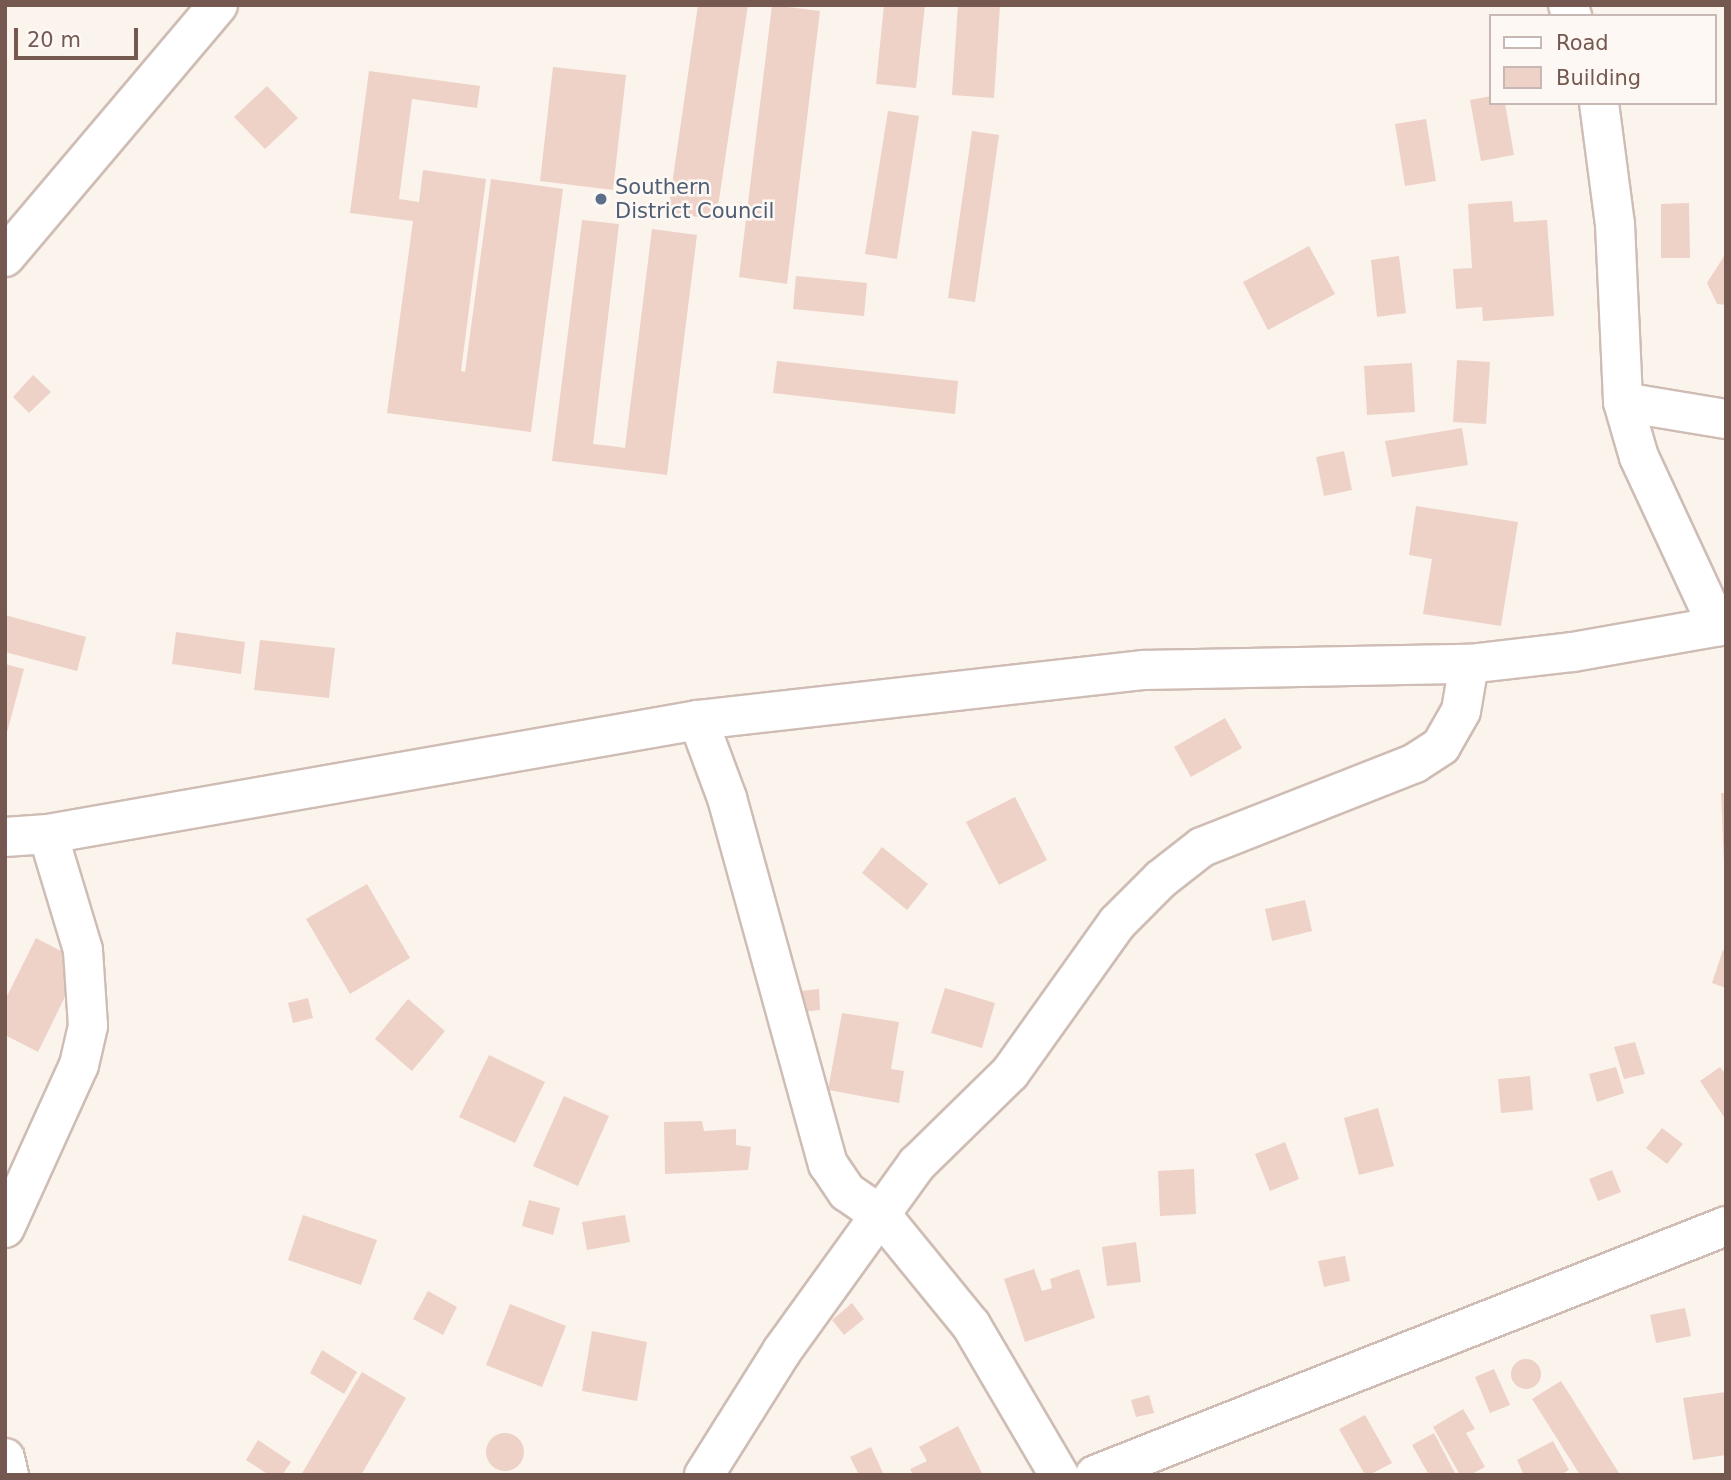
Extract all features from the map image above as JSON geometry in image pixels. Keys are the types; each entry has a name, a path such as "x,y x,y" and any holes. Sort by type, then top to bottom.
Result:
{"street":[{"path":"5,257 218,5"},
{"path":"5,837 48,834 698,720 1143,670 1469,664 1573,652 1722,626 1639,457 1623,402 1615,225 1599,105"},
{"path":"1623,402 1726,419"},
{"path":"704,1475 782,1351 917,1164 1010,1073 1117,923 1161,879 1202,847 1415,763 1441,746 1461,711 1469,664"},
{"path":"698,720 727,798 828,1164 847,1192 882,1216 971,1325 1059,1475"},
{"path":"5,1228 79,1065 88,1026 83,950 48,834"},
{"path":"1095,1475 1726,1226"},
{"path":"5,1458 9,1475"}],"building":[{"path":"698,5 748,5 716,220 668,212"},
{"path":"772,5 820,11 787,284 739,277"},
{"path":"884,5 925,5 916,88 876,84"},
{"path":"958,5 1000,5 994,98 952,95"},
{"path":"553,67 626,75 613,190 540,181"},
{"path":"369,71 480,86 477,108 412,99 399,199 419,202 423,170 486,179 461,371 465,372 491,179 563,189 531,432 387,413 413,221 350,213"},
{"path":"267,86 298,118 265,149 234,117"},
{"path":"1490,96 1490,105 1505,105 1514,155 1481,161 1470,100"},
{"path":"888,111 919,116 897,259 865,254"},
{"path":"1426,119 1436,181 1405,186 1395,124"},
{"path":"972,131 999,135 975,302 948,298"},
{"path":"1512,201 1514,222 1547,220 1554,316 1483,321 1482,307 1456,309 1453,269 1472,268 1468,204"},
{"path":"1689,203 1690,258 1661,258 1661,204"},
{"path":"582,220 619,224 593,444 625,448 652,229 697,235 667,475 552,461"},
{"path":"1309,246 1335,294 1268,330 1243,282"},
{"path":"1726,253 1726,305 1717,304 1707,283"},
{"path":"1399,256 1406,313 1377,317 1371,260"},
{"path":"796,276 867,283 864,316 793,309"},
{"path":"1457,360 1490,362 1486,424 1453,422"},
{"path":"777,361 958,381 955,414 773,393"},
{"path":"1412,363 1415,412 1367,415 1364,366"},
{"path":"33,375 51,392 29,413 13,397"},
{"path":"1462,428 1468,465 1392,477 1385,441"},
{"path":"1344,451 1352,490 1324,496 1316,457"},
{"path":"1416,506 1518,522 1501,626 1423,614 1432,559 1409,555"},
{"path":"5,615 86,637 77,671 5,652"},
{"path":"176,632 245,642 241,674 172,664"},
{"path":"260,640 335,648 329,698 254,690"},
{"path":"5,664 24,669 6,736 5,735"},
{"path":"1225,718 1242,748 1191,777 1174,747"},
{"path":"1721,793 1726,793 1726,864 1724,864"},
{"path":"1015,797 1047,860 999,885 966,822"},
{"path":"882,847 928,884 907,910 862,873"},
{"path":"367,884 410,958 350,994 306,919"},
{"path":"1305,900 1312,931 1272,941 1265,909"},
{"path":"36,938 82,962 38,1052 5,1035 5,1000"},
{"path":"1723,950 1726,951 1726,988 1712,983"},
{"path":"945,988 995,1003 982,1048 931,1033"},
{"path":"819,989 820,1010 802,1012 801,991"},
{"path":"308,998 313,1018 293,1023 288,1003"},
{"path":"408,999 445,1031 412,1071 375,1039"},
{"path":"842,1013 899,1022 891,1069 904,1071 899,1103 828,1090"},
{"path":"1635,1042 1645,1074 1624,1079 1614,1047"},
{"path":"489,1055 545,1082 515,1143 459,1117"},
{"path":"1616,1067 1624,1093 1597,1102 1589,1074"},
{"path":"1720,1067 1726,1075 1724,1117 1700,1081"},
{"path":"1530,1076 1533,1110 1501,1113 1498,1079"},
{"path":"564,1096 609,1116 578,1186 533,1166"},
{"path":"1378,1108 1394,1166 1359,1175 1344,1118"},
{"path":"702,1121 704,1131 736,1129 736,1145 751,1147 748,1170 665,1174 664,1122"},
{"path":"1662,1128 1683,1144 1667,1164 1646,1148"},
{"path":"1285,1142 1299,1179 1270,1191 1255,1154"},
{"path":"1194,1169 1196,1214 1160,1216 1158,1171"},
{"path":"1612,1170 1621,1192 1598,1201 1589,1179"},
{"path":"529,1200 560,1208 553,1235 522,1226"},
{"path":"303,1215 377,1240 361,1285 288,1260"},
{"path":"625,1215 630,1242 587,1250 582,1222"},
{"path":"1136,1242 1141,1282 1107,1286 1102,1247"},
{"path":"1345,1256 1350,1281 1324,1287 1318,1261"},
{"path":"1034,1269 1042,1291 1052,1288 1050,1279 1079,1269 1095,1318 1025,1342 1004,1279"},
{"path":"428,1291 457,1307 443,1335 413,1319"},
{"path":"852,1303 864,1319 844,1335 832,1320"},
{"path":"510,1304 566,1326 542,1387 486,1365"},
{"path":"1685,1308 1691,1336 1656,1343 1650,1315"},
{"path":"592,1331 647,1342 637,1401 582,1391"},
{"path":"322,1350 357,1372 344,1394 310,1373"},
{"path":"1526,1359 1532,1360 1540,1368 1540,1380 1532,1388 1526,1389 1520,1388 1512,1380 1511,1374 1512,1368 1520,1360"},
{"path":"1494,1369 1510,1405 1490,1413 1475,1377"},
{"path":"362,1372 406,1398 361,1475 301,1475"},
{"path":"1561,1381 1619,1473 1616,1475 1580,1475 1532,1399"},
{"path":"1726,1392 1726,1455 1693,1460 1683,1398"},
{"path":"1149,1395 1154,1413 1136,1417 1131,1400"},
{"path":"1463,1409 1475,1429 1466,1433 1485,1467 1470,1475 1460,1475 1433,1427"},
{"path":"1365,1415 1392,1463 1369,1475 1365,1475 1339,1429"},
{"path":"958,1426 983,1475 913,1475 910,1469 927,1461 919,1447"},
{"path":"505,1433 518,1439 524,1452 518,1465 505,1471 492,1465 486,1452 492,1439"},
{"path":"1434,1433 1456,1475 1429,1475 1412,1445"},
{"path":"258,1440 291,1462 282,1475 269,1475 246,1460"},
{"path":"1553,1441 1569,1470 1560,1475 1524,1475 1517,1460"},
{"path":"871,1447 884,1475 859,1475 850,1457"}],"place":[{"name":"Southern District Council","path":"601,199"}]}
